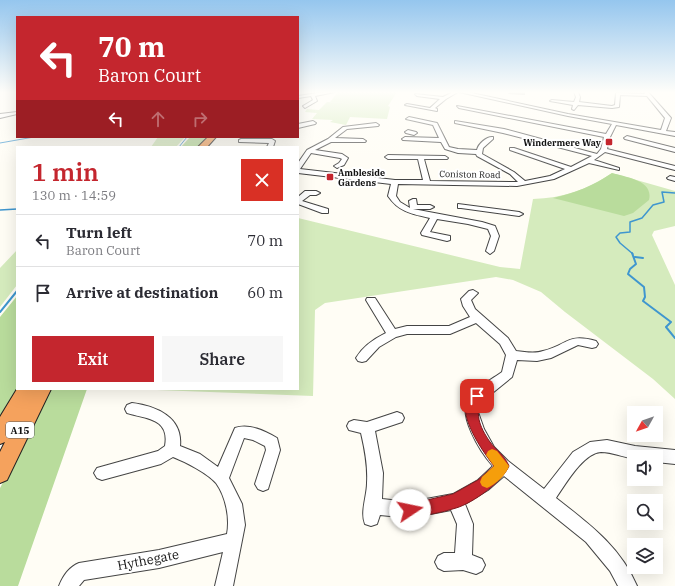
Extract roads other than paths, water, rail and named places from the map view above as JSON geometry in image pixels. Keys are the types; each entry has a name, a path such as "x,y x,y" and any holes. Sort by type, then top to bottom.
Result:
{"highway":[{"path":"203,146 211,138"},
{"path":"211,146 218,138"},
{"name":"A15","path":"0,436 25,390"},
{"name":"A15","path":"0,473 42,390"}],"street":[{"path":"411,119 433,123 437,127 445,146 451,149 478,152"},
{"path":"522,119 608,136"},
{"path":"596,119 675,134"},
{"path":"663,131 668,120 675,121"},
{"path":"457,122 551,141 598,156"},
{"path":"299,126 313,123"},
{"path":"299,167 309,152 330,140 345,128 368,123 376,125"},
{"name":"Coniston Road","path":"299,169 395,182 524,183 552,178 598,156 604,150 608,136 615,123"},
{"path":"410,132 404,141 442,140"},
{"path":"478,152 480,147 491,138"},
{"path":"627,138 675,150"},
{"path":"330,140 361,139"},
{"path":"242,142 271,144 281,140"},
{"path":"512,149 571,169"},
{"path":"604,150 675,168"},
{"path":"309,152 342,156 345,158 342,164 337,166"},
{"path":"478,152 481,157 512,173 524,183"},
{"path":"388,157 445,158"},
{"path":"420,157 428,183"},
{"path":"590,161 607,168 617,169"},
{"path":"395,182 391,195 398,204 430,207"},
{"path":"299,200 308,193 316,193"},
{"path":"299,201 325,211"},
{"path":"412,206 434,217 476,222 492,228 495,236 490,251"},
{"path":"465,221 464,207 519,214"},
{"path":"434,217 426,233 447,238"},
{"path":"473,293 466,299 467,307 505,342 512,355 508,374 477,396 474,400 471,412 482,440 503,466 592,536 616,566 628,586"},
{"path":"370,300 392,334"},
{"path":"362,358 374,344 392,334 407,330 450,330 478,318"},
{"path":"512,355 536,357 547,355 576,342 592,344"},
{"path":"102,473 161,457 172,450 175,439 173,430 166,423 145,410 132,410"},
{"path":"397,418 361,427 376,475 372,512 410,510 456,501 483,485 503,466"},
{"path":"221,478 240,432 249,432 259,435 272,444 273,450 263,484"},
{"path":"546,499 572,466 590,448 599,446 614,447 634,452 675,457"},
{"path":"172,450 195,459 221,478 234,504 237,525 224,586"},
{"path":"444,562 470,563 465,524 456,501"},
{"name":"Hythegate","path":"68,586 79,572 159,559 234,541"}],"waterway":[{"path":"0,143 28,138"},
{"path":"180,146 186,138"},
{"path":"632,253 620,243 616,237 620,233 630,232 630,222 642,218 653,205 664,202 662,192 675,193"},
{"path":"0,210 16,209"},
{"path":"632,253 636,264 630,269 628,274 644,287 645,297 643,301 671,322 666,327 675,338"},
{"path":"635,257 643,258"},
{"path":"0,312 16,292"}],"place":[{"name":"Windermere Way","path":"609,142"},
{"name":"Ambleside Gardens","path":"330,177"}]}
